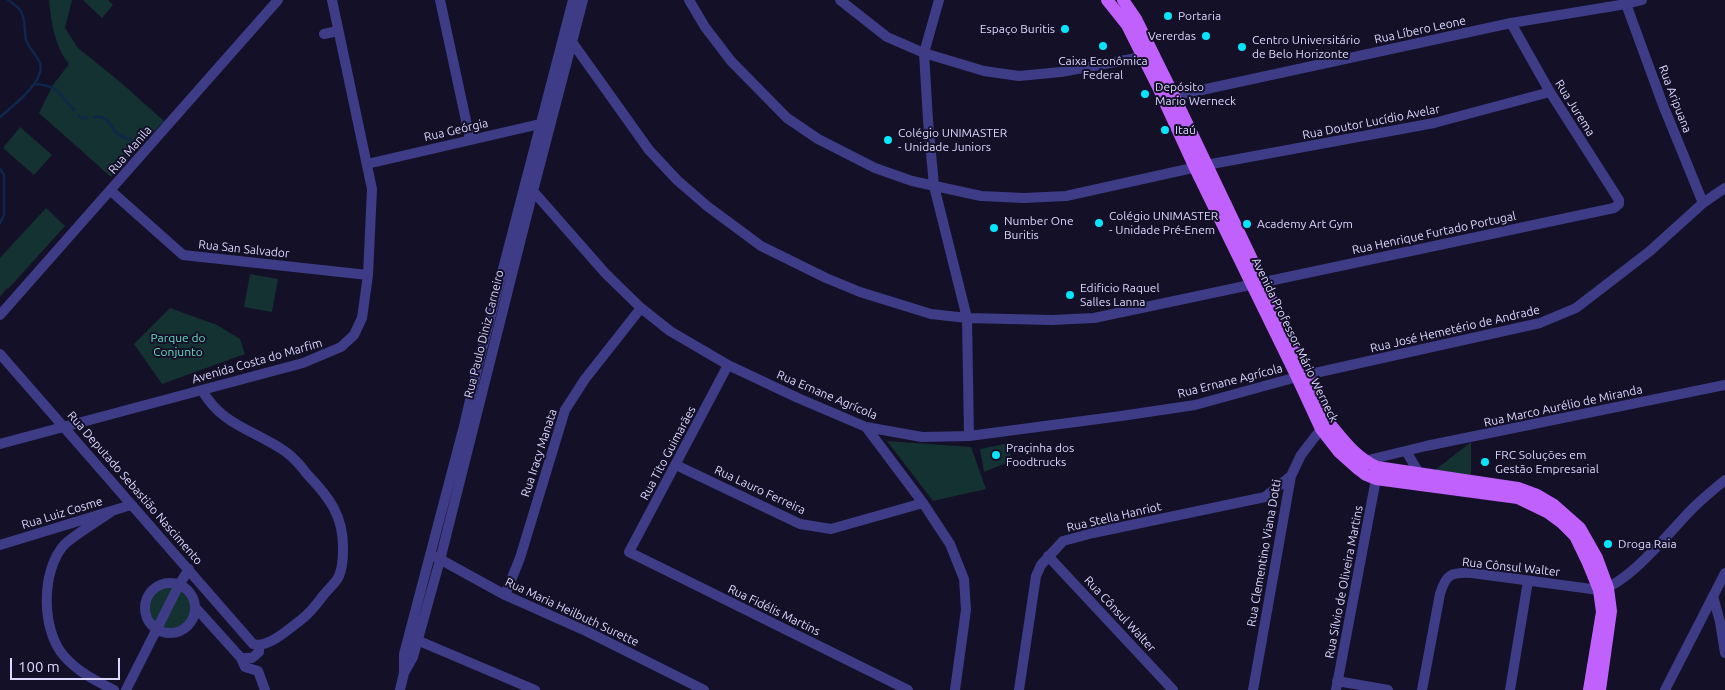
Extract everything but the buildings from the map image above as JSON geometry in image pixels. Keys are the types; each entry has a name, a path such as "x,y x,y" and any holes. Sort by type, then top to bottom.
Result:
{"main road":[{"name":"Avenida Professor Mário Werneck","path":"1107,0 1127,25 1142,57 1159,79 1176,81 1178,85 1174,96 1201,167"},
{"name":"Avenida Professor Mário Werneck","path":"1123,0 1136,20 1159,79 1303,376 1332,425 1349,448 1364,461 1377,467 1417,469 1518,488 1537,495 1554,505 1580,528 1597,558 1611,611 1600,690"},
{"name":"Avenida Professor Mário Werneck","path":"1303,376 1321,429 1339,452 1358,469 1376,479 1518,498 1547,512 1575,536 1588,563 1604,589 1589,690"},
{"path":"1405,482 1413,479 1417,469"}],"street":[{"name":"Rua Manila","path":"0,315 278,0"},
{"name":"Avenida Costa do Marfim","path":"0,444 303,363 341,348 354,335 362,318 368,275 372,189 332,0"},
{"path":"440,0 470,139"},
{"name":"Rua Paulo Diniz Carneiro","path":"469,428 482,352 573,0"},
{"name":"Rua Paulo Diniz Carneiro","path":"400,690 404,673 412,657 413,638 584,0"},
{"name":"Rua Doutor Lucídio Avelar","path":"689,0 705,27 730,61 787,118 818,139 875,168 912,181 980,196 1024,198 1066,196 1201,167 1434,123 1550,92"},
{"path":"840,0 887,37 924,53 984,72 1019,76 1061,72 1142,57"},
{"path":"939,0 924,53 928,120 934,186 967,318 969,436"},
{"name":"Rua Líbero Leone","path":"1174,96 1511,23 1642,0"},
{"name":"Rua Aripuana","path":"1626,4 1663,105 1703,203"},
{"name":"Rua Jurema","path":"1511,23 1550,92 1619,200 1618,204"},
{"path":"324,34 338,31"},
{"name":"Rua Henrique Furtado Portugal","path":"572,42 648,150 677,180 707,206 762,246 826,278 860,292 931,314 967,318 1052,320 1094,318 1614,208 1618,204"},
{"name":"Rua Geórgia","path":"367,164 540,124 552,125"},
{"name":"Rua José Hemetério de Andrade","path":"1303,376 1540,323 1576,308 1650,251 1703,203 1725,188"},
{"name":"Rua San Salvador","path":"111,191 183,256 368,275"},
{"name":"Rua Ernane Agrícola","path":"533,191 606,274 641,308 670,331 728,365 866,427 922,437 969,436 1195,405 1303,376"},
{"name":"Rua Iracy Manata","path":"505,595 520,558 565,410 586,379 641,308"},
{"name":"Rua Deputado Sebastião Nascimento","path":"0,354 259,649"},
{"name":"Rua Tito Guimarães","path":"629,552 728,365"},
{"name":"Rua Marco Aurélio de Miranda","path":"1364,461 1426,446 1725,385"},
{"path":"202,390 209,403 221,415 273,444 299,464 334,507 341,523 344,537 343,557 339,576 308,614 259,649 252,658 241,658"},
{"path":"866,427 923,503 950,544 964,579 966,610 955,690"},
{"name":"Rua Clementino Viana Dotti","path":"1253,690 1291,476 1301,455 1321,429"},
{"path":"1417,469 1426,446"},
{"path":"1406,451 1417,469"},
{"name":"Rua Lauro Ferreira","path":"676,464 800,524 814,527 831,529 923,503"},
{"name":"Rua Stella Hanriot","path":"1019,690 1036,576 1041,565 1063,541 1265,497 1291,476"},
{"name":"Rua Sílvio de Oliveira Martins","path":"1337,685 1376,479"},
{"path":"1604,589 1636,568 1695,506 1725,480"},
{"name":"Rua Luiz Cosme","path":"0,545 131,505"},
{"path":"111,512 65,544 57,556 49,580 47,608 50,628 62,654 88,676 114,690"},
{"name":"Rua Fidélis Martins","path":"629,552 908,690"},
{"name":"Rua Cônsul Walter","path":"1048,556 1173,690"},
{"name":"Rua Maria Heilbuth Surette","path":"436,557 505,595 588,632 704,690"},
{"path":"126,690 156,629 189,569"},
{"name":"Rua Cônsul Walter","path":"1422,690 1440,594 1443,582 1449,575 1459,572 1604,589"},
{"path":"1665,690 1725,573"},
{"path":"1510,690 1528,581"},
{"path":"195,607 193,618 186,628 176,633 164,633 156,629 147,619 145,608 147,598 159,586 170,583 179,585 187,590 192,597 195,607 241,658 245,667 258,671"},
{"path":"1713,596 1725,653"},
{"path":"413,638 531,689"},
{"path":"259,649 261,662 258,671 265,690"},
{"path":"1337,685 1388,690"}],"green space":[{"path":"49,0 72,0 65,28 78,48 164,121 111,177 39,113 53,85 69,64 57,42"},
{"path":"83,0 108,0 113,5 102,18"},
{"path":"20,127 52,155 34,175 3,148"},
{"path":"46,208 65,226 0,297 0,258"},
{"path":"250,274 278,279 272,312 244,307"},
{"name":"Parque do Conjunto","path":"170,308 217,325 240,339 245,354 162,384 134,344"},
{"path":"887,441 971,447 986,489 933,501"},
{"path":"1471,442 1471,475 1435,470"},
{"name":"Praçinha dos Foodtrucks","path":"1009,443 1011,461 984,472 980,449"},
{"path":"170,583 180,585 188,590 193,598 195,608 193,618 188,626 180,631 170,633 160,631 152,626 147,618 145,608 147,598 152,590 160,585"}],"waterway":[{"path":"0,117 27,93 38,78 40,70 39,60 26,40 22,13 8,0"},
{"path":"34,84 53,88 74,110"},
{"path":"79,116 87,118"},
{"path":"94,117 104,118 115,132 130,140"},
{"path":"0,169 4,175 4,215 0,223"}],"place":[{"name":"Portaria","path":"1168,16"},
{"name":"Espaço Buritis","path":"1065,29"},
{"name":"Vererdas","path":"1206,36"},
{"name":"Caixa Econômica Federal","path":"1103,46"},
{"name":"Centro Universitário de Belo Horizonte","path":"1242,47"},
{"name":"Depósito Mario Werneck","path":"1145,94"},
{"name":"Itaú","path":"1165,130"},
{"name":"Colégio UNIMASTER - Unidade Juniors","path":"888,140"},
{"name":"Colégio UNIMASTER - Unidade Pré-Enem","path":"1099,223"},
{"name":"Academy Art Gym","path":"1247,224"},
{"name":"Number One Buritis","path":"994,228"},
{"name":"Edificio Raquel Salles Lanna","path":"1070,295"},
{"name":"Praçinha dos Foodtrucks","path":"996,455"},
{"name":"FRC Soluções em Gestão Empresarial","path":"1485,462"},
{"name":"Droga Raia","path":"1608,544"}]}
